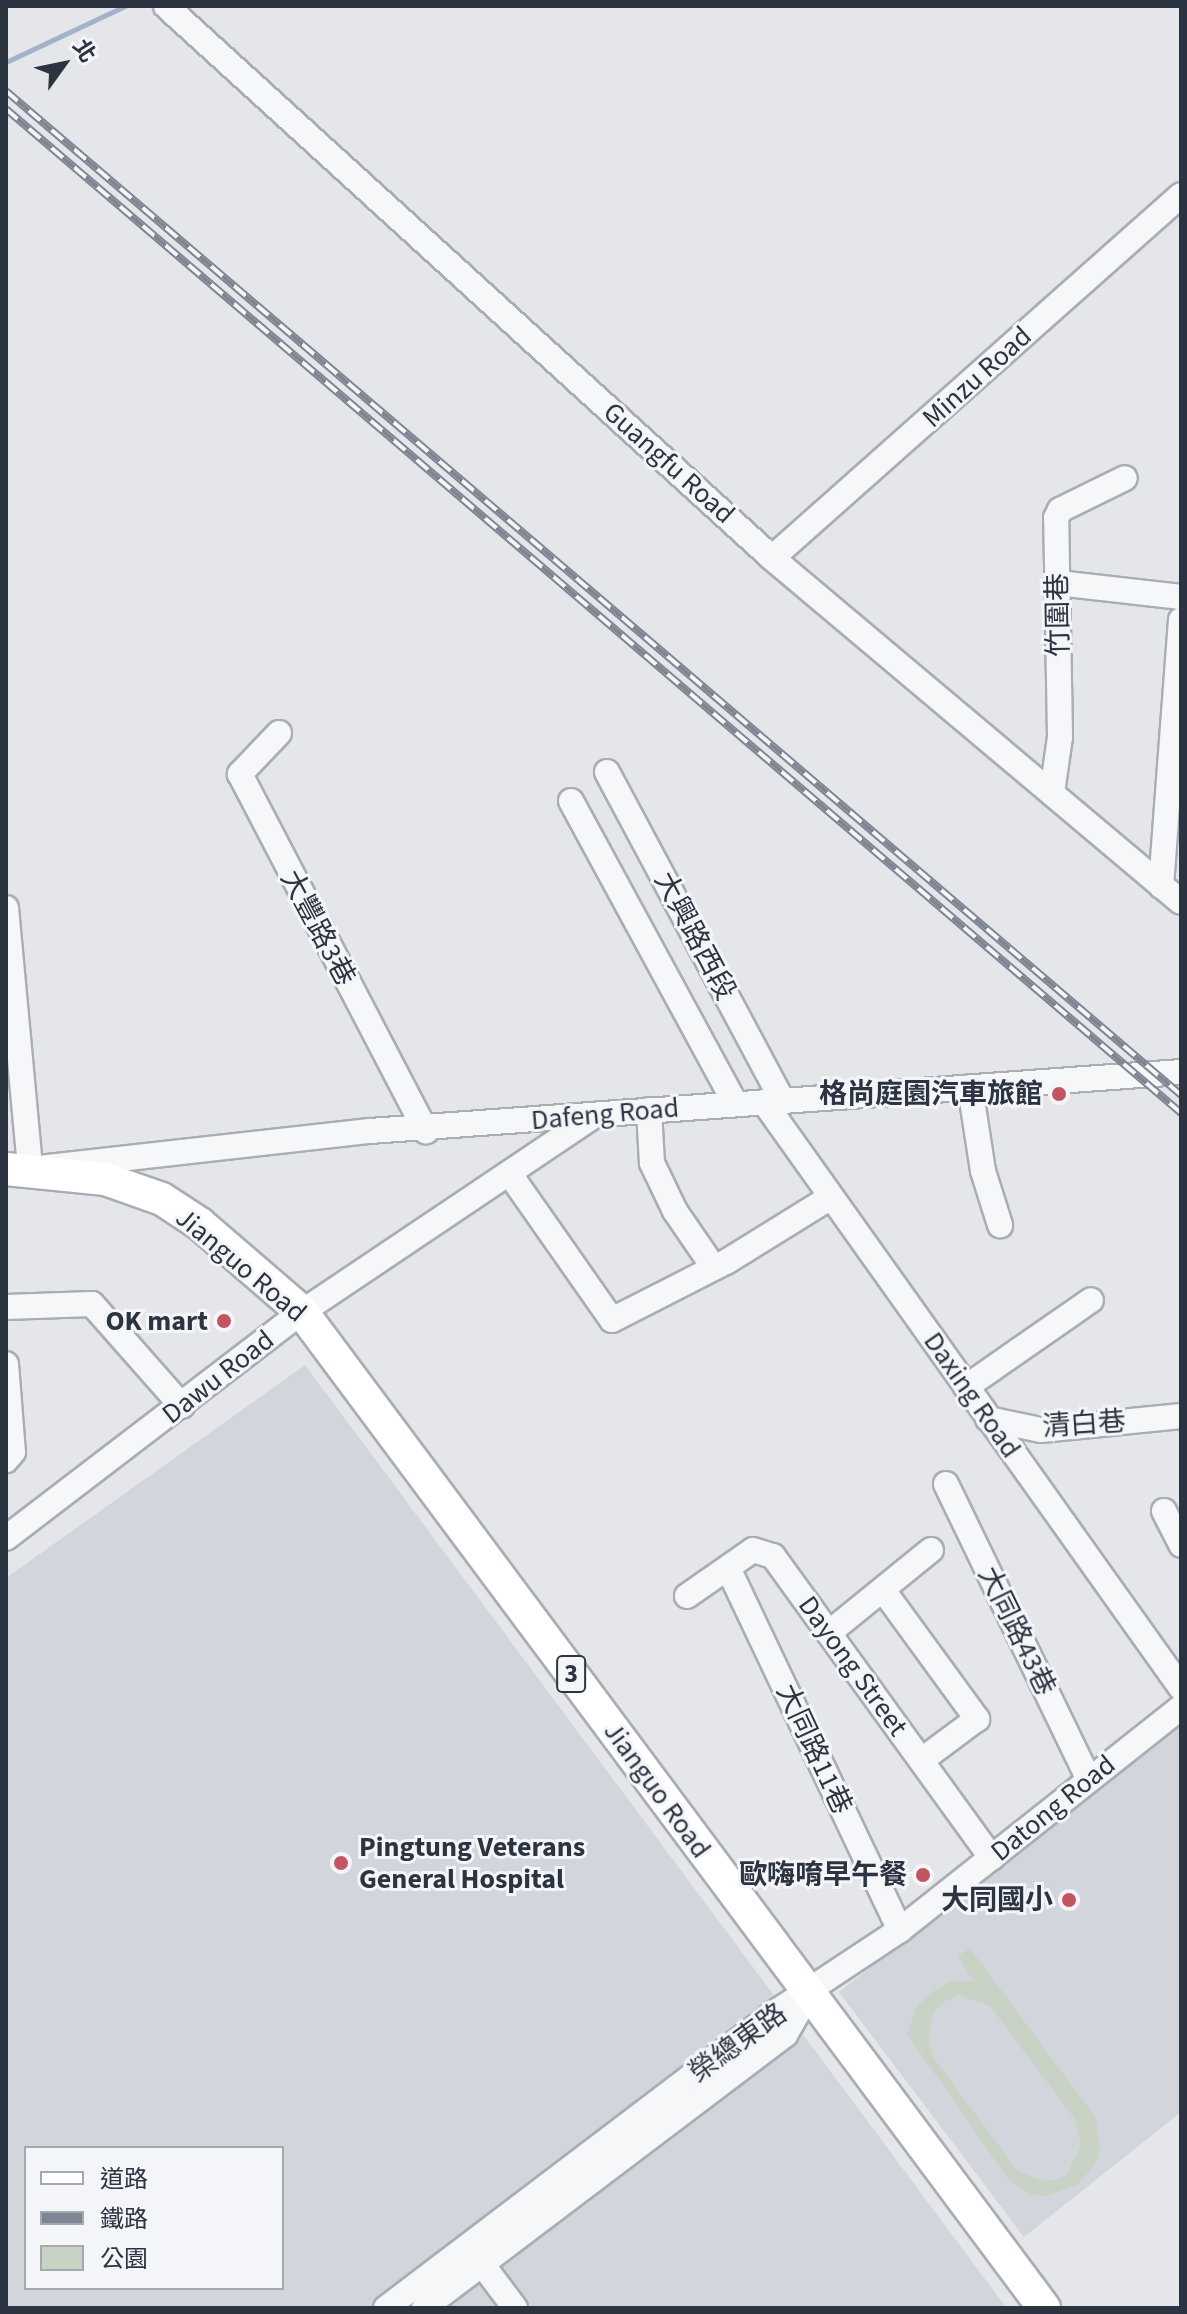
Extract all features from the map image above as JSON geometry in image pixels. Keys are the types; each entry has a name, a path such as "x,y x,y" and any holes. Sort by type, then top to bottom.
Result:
{"main road":[{"name":"Jianguo Road","path":"18,1169 105,1179 162,1199 200,1224 302,1312 1044,2308"}],"street":[{"name":"Guangfu Road","path":"173,7 772,558 1181,902"},
{"name":"Minzu Road","path":"772,558 1181,195"},
{"name":"竹圍巷","path":"1052,793 1060,737 1060,510 1125,478"},
{"path":"1058,583 1181,597"},
{"path":"1161,886 1181,620"},
{"name":"大豐路3巷","path":"279,733 240,774 426,1131"},
{"name":"大興路西段","path":"607,772 773,1101"},
{"path":"571,801 735,1103"},
{"path":"6,908 18,1169"},
{"name":"Dafeng Road","path":"18,1169 370,1131 426,1131 735,1103 1181,1072"},
{"path":"970,1087 983,1171 1000,1225"},
{"name":"Daxing Road","path":"773,1101 831,1197 1181,1688"},
{"path":"649,1110 652,1163 675,1211 712,1265"},
{"name":"Dawu Road","path":"6,1538 302,1312 594,1115"},
{"path":"509,1173 612,1320 712,1265 726,1262 831,1197"},
{"path":"966,1387 1091,1300"},
{"path":"6,1307 92,1304 182,1406"},
{"path":"6,1364 13,1452 6,1460"},
{"name":"清白巷","path":"988,1419 1041,1430 1181,1416"},
{"name":"大同路43巷","path":"946,1484 1088,1778"},
{"path":"1164,1511 1181,1545"},
{"name":"Dayong Street","path":"687,1596 753,1550 773,1556 992,1858"},
{"path":"830,1632 931,1550"},
{"name":"大同路11巷","path":"728,1568 900,1930"},
{"path":"883,1590 977,1719 922,1760"},
{"name":"Datong Road","path":"809,1995 900,1930 1181,1707"},
{"name":"榮總東路","path":"386,2308 476,2255 605,2157 770,2016 809,1995"},
{"path":"476,2255 515,2308"},
{"name":"榮總東路","path":"424,2308 476,2255"}],"shaded area":[{"name":"Pingtung Veterans General Hospital","path":"305,1365 1005,2306 6,2308 6,1578"},
{"name":"大同國小","path":"1181,1725 1181,2112 1024,2237 839,1992"}],"green space":[{"path":"970,1948 1096,2118 1100,2151 1096,2163 1078,2184 1047,2196 1031,2195 1008,2179 907,2034 917,2006 932,1992 951,1981 973,1981 958,1956","holes":["959,1995 990,2006 1074,2118 1081,2145 1066,2175 1056,2180 1037,2179 1017,2170 933,2057 928,2038 933,2014 943,2002"]}],"waterway":[{"path":"6,62 125,6"}],"railway":[{"path":"6,91 1181,1095"},
{"path":"6,109 1181,1113"}],"place":[{"name":"格尚庭園汽車旅館","path":"1059,1094"},
{"name":"OK mart","path":"224,1321"},
{"name":"Pingtung Veterans General Hospital","path":"341,1863"},
{"name":"歐嗨唷早午餐","path":"923,1875"},
{"name":"大同國小","path":"1069,1900"}]}
